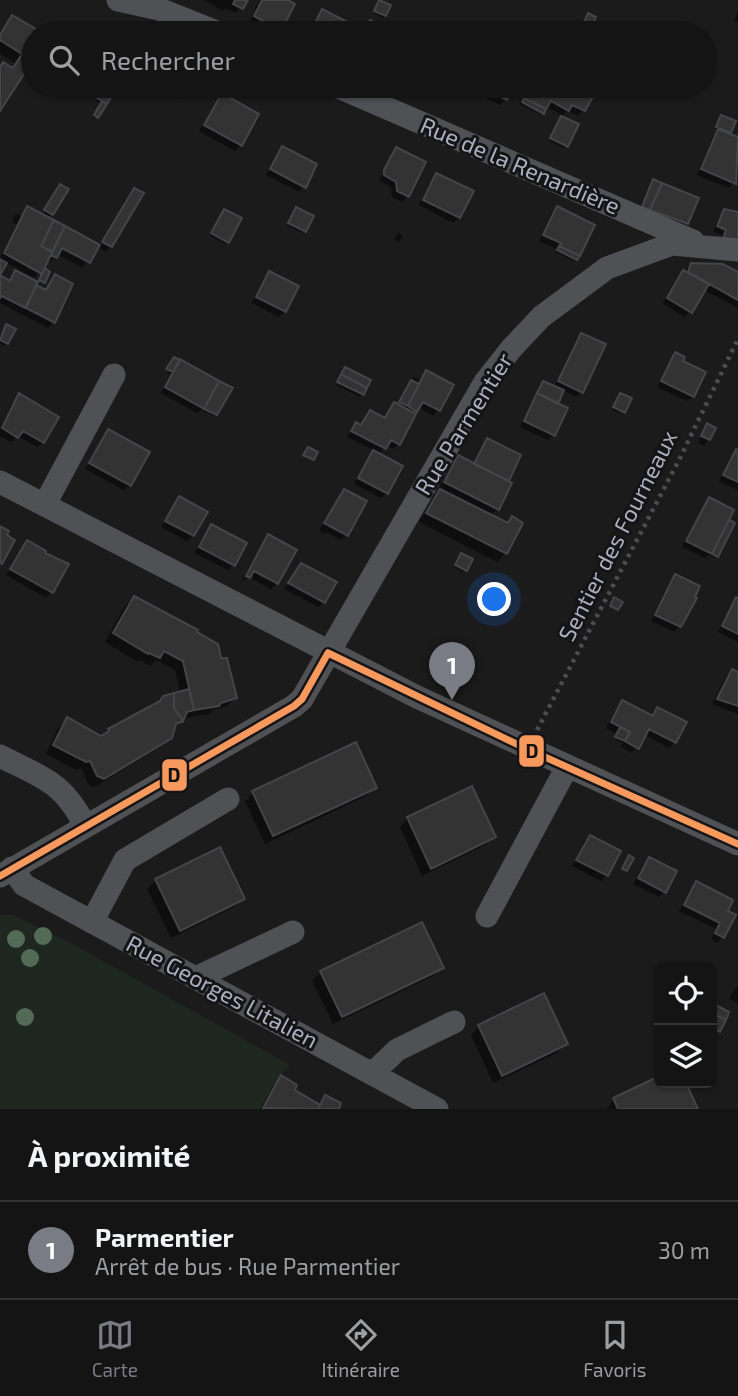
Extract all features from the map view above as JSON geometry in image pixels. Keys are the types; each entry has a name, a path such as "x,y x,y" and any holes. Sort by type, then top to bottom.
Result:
{"street":[{"path":"118,0 159,9 189,21"},
{"name":"Rue de la Renardière","path":"364,98 703,246"},
{"name":"Rue Parmentier","path":"6,872 302,699 485,382 511,349 550,310 607,268 672,244 738,250"},
{"path":"45,505 114,375"},
{"path":"0,482 328,653 527,749 738,844"},
{"path":"0,756 57,785 77,808 85,826"},
{"path":"487,916 568,767"},
{"path":"92,922 125,860 228,799"},
{"name":"Rue Georges Litalien","path":"6,872 23,885 437,1109"},
{"path":"196,978 293,932"},
{"path":"373,1073 397,1050 454,1022"}],"path":[{"name":"Sentier des Fourneaux","path":"527,749 678,462 738,339"}],"shaded area":[{"path":"0,915 13,915 67,941 290,1065 281,1075 263,1109 0,1109"}],"building":[{"path":"235,0 248,0 243,9 233,4"},
{"path":"262,0 288,0 295,4 286,21 263,21 254,16"},
{"path":"379,0 391,5 386,16 374,11"},
{"path":"322,9 345,21 316,21"},
{"path":"588,13 596,17 594,21 584,21"},
{"path":"12,15 22,21 21,53 0,40 0,35"},
{"path":"21,56 21,79 0,111 0,67 3,62 13,68"},
{"path":"97,98 111,98 107,104"},
{"path":"219,98 231,98 259,114 242,146 204,125"},
{"path":"524,98 592,98 585,111 572,105 569,111 551,101 546,109"},
{"path":"524,98 546,109 544,114 522,102"},
{"path":"102,101 107,104 98,118 94,115"},
{"path":"721,115 736,121 731,133 716,127"},
{"path":"561,116 579,124 568,147 550,138"},
{"path":"718,129 738,137 736,184 701,169"},
{"path":"282,146 317,164 306,188 270,169"},
{"path":"396,147 426,162 409,197 397,191 396,182 384,175"},
{"path":"436,173 474,191 460,218 423,200"},
{"path":"653,179 662,183 650,210 642,207"},
{"path":"662,183 699,198 688,224 650,210"},
{"path":"60,184 69,189 53,215 44,210"},
{"path":"134,188 144,193 112,247 102,242"},
{"path":"27,206 54,220 41,246 52,252 42,274 4,253"},
{"path":"557,206 595,225 580,256 543,235"},
{"path":"296,207 314,216 306,232 288,223"},
{"path":"224,209 242,218 229,243 211,233"},
{"path":"724,209 738,212 738,240 723,238 726,230 717,226"},
{"path":"54,220 65,226 52,252 41,246"},
{"path":"65,226 100,245 90,263 62,248 57,258 51,255"},
{"path":"559,246 580,256 577,260 557,250"},
{"path":"0,259 7,263 0,275"},
{"path":"691,263 723,264 738,272 738,300 688,272"},
{"path":"45,268 50,272 45,283 39,280"},
{"path":"15,270 38,282 25,308 2,296 0,298 0,275 10,281"},
{"path":"683,270 709,284 692,313 667,298"},
{"path":"269,271 299,286 286,312 256,297"},
{"path":"55,274 73,284 55,323 26,308 36,285 46,290"},
{"path":"6,324 16,329 8,344 0,340"},
{"path":"581,333 606,344 583,393 558,381"},
{"path":"675,352 685,357 683,361 706,372 694,397 661,381"},
{"path":"174,357 180,360 173,372 166,369"},
{"path":"180,359 219,381 204,409 165,387"},
{"path":"345,367 371,380 367,388 341,374"},
{"path":"426,370 454,385 440,411 423,402 417,412 408,406"},
{"path":"341,374 367,388 364,395 337,382"},
{"path":"411,380 419,384 408,406 399,402"},
{"path":"219,381 233,388 217,415 204,409"},
{"path":"543,381 564,390 558,404 537,393"},
{"path":"19,393 59,417 44,443 23,431 18,438 2,428"},
{"path":"537,393 568,408 555,436 524,421"},
{"path":"620,393 632,398 625,413 613,407"},
{"path":"394,402 416,414 400,445 391,440 386,449 351,431 356,422 361,425 370,410 385,418"},
{"path":"707,423 716,428 710,440 701,436"},
{"path":"108,429 150,452 131,486 89,463"},
{"path":"487,438 521,455 509,481 474,464"},
{"path":"308,447 318,452 314,460 303,455"},
{"path":"736,449 738,450 738,482 723,475"},
{"path":"373,450 403,466 388,494 358,478"},
{"path":"458,455 512,483 499,510 444,482"},
{"path":"344,489 367,501 348,536 324,523"},
{"path":"440,489 508,523 512,516 523,523 507,554 426,513"},
{"path":"179,496 208,512 194,536 165,521"},
{"path":"709,497 734,510 712,554 686,541"},
{"path":"729,520 735,523 718,557 712,554"},
{"path":"211,524 247,543 235,566 199,547"},
{"path":"0,526 9,531 7,535 15,540 2,564 0,563"},
{"path":"268,534 297,550 278,584 254,571 250,578 246,576"},
{"path":"27,540 46,551 45,553 69,564 53,593 10,569"},
{"path":"461,553 473,559 467,571 455,565"},
{"path":"301,563 337,582 325,603 288,583"},
{"path":"675,574 700,586 695,597 697,598 681,627 655,615"},
{"path":"134,596 198,630 197,632 218,644 221,658 227,658 237,698 219,706 194,710 183,661 164,651 160,658 148,654 113,633"},
{"path":"614,597 623,602 618,610 610,606"},
{"path":"736,597 738,598 738,634 722,626"},
{"path":"732,669 738,672 738,706 717,699"},
{"path":"189,689 194,710 187,712 183,721 174,708 174,693"},
{"path":"174,693 174,708 183,721 176,724 172,738 104,779 97,776 90,761 86,762 53,745 67,717 101,736 109,731 108,729 160,701 163,696"},
{"path":"622,700 653,716 657,707 687,722 676,743 649,729 639,749 625,741 630,732 611,722"},
{"path":"620,727 630,732 625,741 615,737"},
{"path":"356,742 377,788 273,836 252,791"},
{"path":"472,786 496,837 431,869 407,817"},
{"path":"590,835 621,851 608,876 576,860"},
{"path":"220,847 245,899 180,931 155,879"},
{"path":"629,855 634,858 627,871 622,869"},
{"path":"649,857 677,871 666,893 638,878"},
{"path":"696,881 733,900 728,911 736,915 724,938 715,933 720,923 684,905"},
{"path":"422,922 444,968 342,1017 320,971"},
{"path":"544,993 568,1044 502,1076 478,1025"},
{"path":"717,1006 729,1012 726,1020 717,1016"},
{"path":"717,1016 726,1020 720,1032 717,1030"},
{"path":"281,1075 297,1085 295,1090 320,1105 318,1109 263,1108"},
{"path":"654,1078 654,1088 688,1088 698,1109 618,1109 613,1098"},
{"path":"325,1095 341,1103 339,1109 318,1109"}],"transit line":[{"name":"D","path":"328,653 527,749 738,844"},
{"name":"D","path":"0,876 294,706 302,699 328,653"}],"place":[{"name":"Parmentier","path":"452,700"}]}
